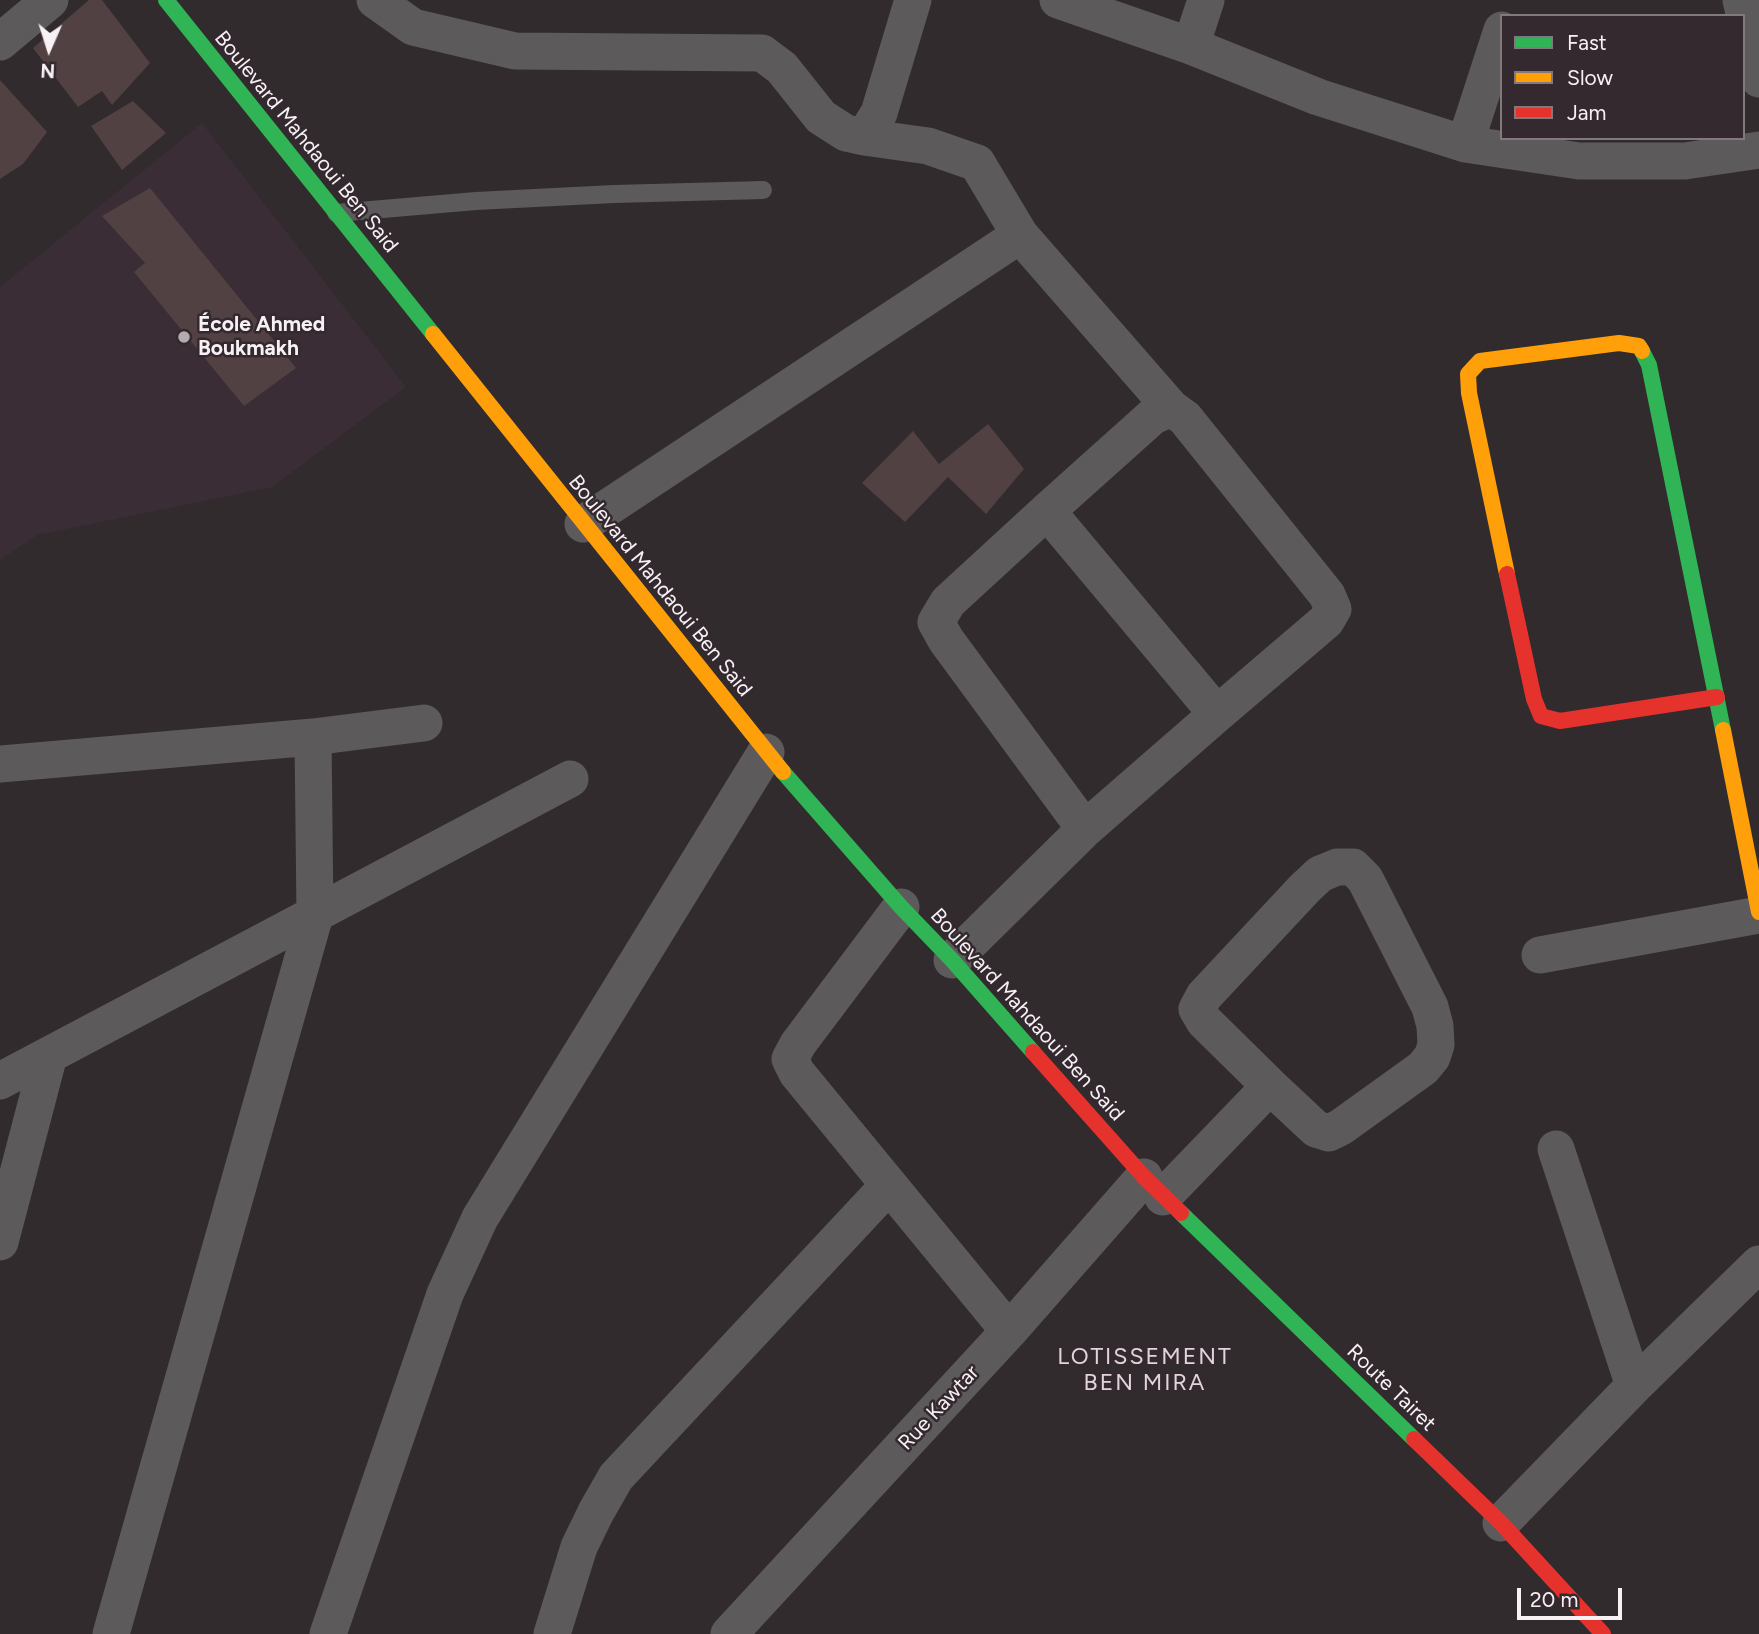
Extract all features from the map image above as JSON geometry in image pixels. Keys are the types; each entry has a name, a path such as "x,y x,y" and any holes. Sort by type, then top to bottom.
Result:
{"street":[{"path":"0,42 50,0"},
{"name":"Boulevard Mahdaoui Ben Said","path":"166,0 766,752 901,907 952,960 1153,1187"},
{"path":"375,0 412,27 515,51 762,53 782,68 821,117 846,133 928,146 977,163 1020,235 1171,408 1185,418 1327,596 1333,609 1326,621 1085,829 952,960"},
{"path":"864,137 879,113 913,0"},
{"path":"1058,0 1191,46 1318,97 1465,144 1579,161 1685,162 1759,150"},
{"path":"1191,46 1206,0"},
{"path":"1745,18 1759,79"},
{"path":"1465,144 1500,36"},
{"path":"583,524 1020,235"},
{"path":"1540,955 1759,914 1717,697 1649,365 1639,346 1619,342 1480,361 1468,374 1469,393 1534,699 1541,716 1560,721 1717,697"},
{"path":"1085,829 946,640 936,622 948,602 1047,511 1153,416 1171,408"},
{"path":"1047,511 1217,714"},
{"path":"0,764 313,737 424,723"},
{"path":"111,1634 315,915 313,737"},
{"path":"328,1634 445,1294 480,1217 766,752"},
{"path":"0,1081 570,779"},
{"path":"1337,867 1353,867 1365,878 1430,1007 1436,1045 1432,1057 1423,1068 1329,1133 1316,1129 1270,1086 1204,1021 1197,1009 1204,996 1320,874 1337,867"},
{"path":"901,907 798,1044 790,1059 797,1073 1009,1331"},
{"path":"0,1242 48,1055"},
{"name":"Rue Kawtar","path":"729,1634 1009,1331 1153,1187 1270,1086"},
{"path":"1556,1149 1634,1386"},
{"path":"552,1634 579,1547 616,1477 890,1185"},
{"name":"Route Tairet","path":"1153,1187 1501,1523 1603,1634"},
{"path":"1501,1523 1634,1386 1759,1264"}],"lane":[{"path":"336,213 614,194 763,190"}],"shaded area":[{"name":"École Ahmed Boukmakh","path":"202,123 406,387 272,487 37,535 0,560 0,287"}],"building":[{"path":"89,0 102,0 150,63 112,105 102,91 78,107 33,48"},
{"path":"0,80 47,132 23,164 0,179"},
{"path":"133,101 166,133 122,170 91,126"},
{"path":"150,188 296,368 244,406 134,272 145,263 102,216"},
{"path":"988,424 1024,469 986,514 948,477 905,522 862,483 913,431 939,464"}],"traffic: fast":[{"path":"166,0 433,334"},
{"path":"1642,351 1649,365 1723,730"},
{"path":"783,772 1033,1052"},
{"path":"1181,1213 1414,1439"}],"traffic: slow":[{"path":"433,334 783,772"},
{"path":"1507,574 1469,393 1468,374 1480,361 1619,343 1639,346 1642,351"},
{"path":"1723,730 1759,912"}],"traffic: jam":[{"path":"1507,574 1534,699 1541,716 1560,721 1717,697"},
{"path":"1033,1052 1144,1177 1181,1213"},
{"path":"1414,1439 1501,1523 1603,1634"}],"place":[{"name":"École Ahmed Boukmakh","path":"184,337"}],"district":[{"name":"LOTISSEMENT BEN MIRA","path":"1145,1370"}]}
